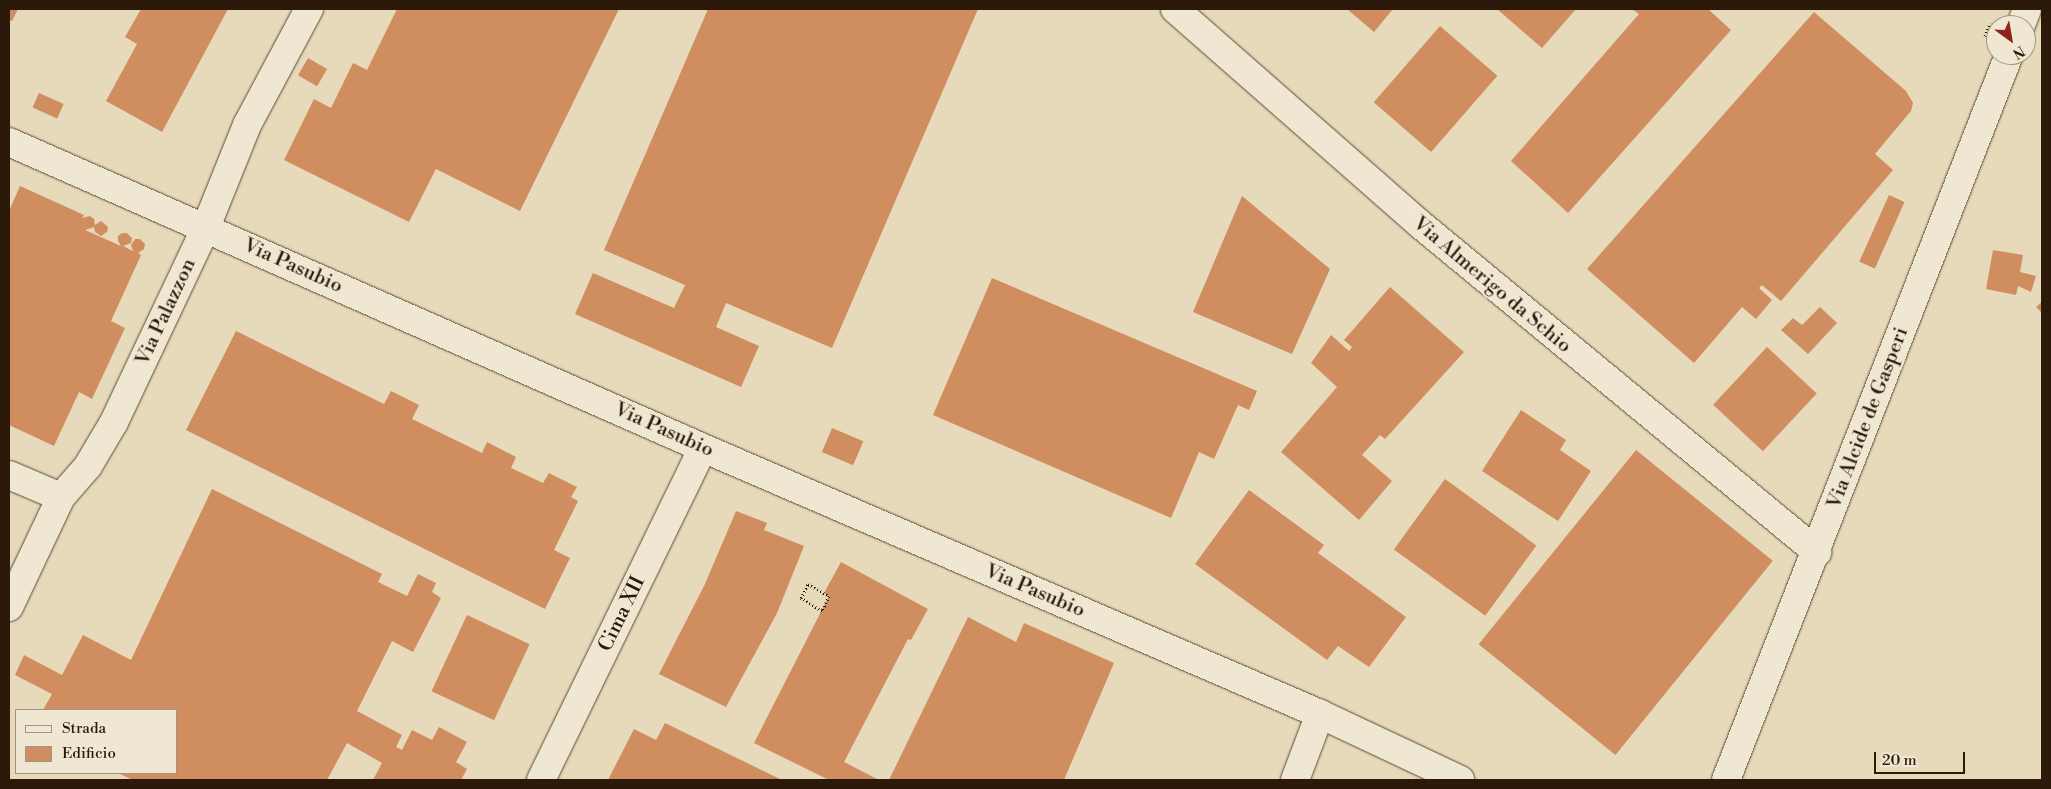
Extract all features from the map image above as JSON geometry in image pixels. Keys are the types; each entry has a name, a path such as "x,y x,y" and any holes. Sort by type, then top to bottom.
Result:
{"street":[{"name":"Via Palazzon","path":"9,607 61,497 88,466 114,422 206,227 247,125 309,9"},
{"name":"Via Almerigo da Schio","path":"1175,9 1429,232 1817,552"},
{"name":"Via Alcide de Gasperi","path":"1726,780 1817,552 2005,65"},
{"name":"Via Pasubio","path":"9,142 206,227 702,448 1320,714 1460,780"},
{"name":"Cima XII","path":"542,780 702,448"},
{"path":"9,475 61,497"},
{"path":"1295,780 1320,714"}],"path":[{"path":"808,584 829,596 822,610 801,598 808,584"}],"building":[{"path":"9,9 18,9 12,21 9,20"},
{"path":"141,9 228,9 162,132 106,101 137,44 125,37"},
{"path":"397,9 619,9 520,211 436,169 409,222 284,160 314,99 331,108 353,63 367,70"},
{"path":"708,9 978,9 832,348 726,303 716,327 759,346 741,387 575,314 593,273 674,308 685,285 604,250"},
{"path":"1347,9 1393,9 1374,32"},
{"path":"1497,9 1576,9 1542,48"},
{"path":"1632,9 1708,9 1731,30 1568,213 1511,161 1639,14"},
{"path":"1814,12 1906,91 1913,103 1911,111 1875,154 1893,170 1781,301 1762,285 1759,288 1772,300 1756,319 1742,307 1694,363 1587,269"},
{"path":"1440,26 1497,76 1431,152 1374,102"},
{"path":"308,58 327,69 317,86 298,75"},
{"path":"39,93 64,104 57,119 32,108"},
{"path":"20,186 84,215 82,218 90,216 94,219 95,225 101,221 108,227 107,232 101,236 95,232 94,227 85,230 121,246 118,236 122,233 127,233 132,238 131,243 123,246 133,251 131,245 135,239 140,239 145,244 144,249 138,253 141,255 111,321 125,328 92,399 79,392 54,446 9,425 9,211"},
{"path":"1889,195 1905,202 1875,269 1859,262"},
{"path":"1242,196 1330,269 1292,354 1193,312"},
{"path":"1993,250 2023,255 2020,272 2036,276 2031,292 2018,286 2016,295 1986,289"},
{"path":"992,278 1257,391 1249,410 1238,405 1214,459 1199,452 1171,518 933,415"},
{"path":"1390,287 1464,352 1385,439 1380,435 1362,455 1392,481 1359,520 1281,452 1337,387 1311,363 1331,335 1349,351 1352,347 1344,340"},
{"path":"2042,302 2042,313 2036,307"},
{"path":"1820,307 1837,323 1808,354 1781,330 1793,318 1802,325"},
{"path":"236,331 384,404 391,391 419,405 412,419 482,453 487,442 516,457 511,468 543,483 549,473 577,487 571,497 578,501 554,550 570,558 545,609 186,430"},
{"path":"1767,347 1817,393 1763,451 1713,405"},
{"path":"1521,410 1566,440 1560,450 1591,471 1558,521 1482,471"},
{"path":"832,428 863,441 853,465 822,452"},
{"path":"1636,450 1773,561 1615,755 1479,644"},
{"path":"1445,479 1536,545 1485,616 1394,549"},
{"path":"212,489 382,574 378,582 407,596 418,574 436,583 432,592 441,598 413,652 392,641 357,711 402,735 396,747 402,750 412,730 432,740 439,727 467,742 456,762 467,769 461,780 373,780 382,763 347,743 327,780 133,780 120,774 178,774 178,709 44,709 52,694 15,675 24,655 62,675 83,635 131,660"},
{"path":"1249,490 1324,545 1318,553 1406,617 1369,667 1338,646 1327,660 1195,564"},
{"path":"736,511 767,523 764,530 804,546 777,613 726,707 659,674 705,584"},
{"path":"841,562 928,609 911,640 908,639 844,762 879,780 829,780 754,743 829,596 824,593"},
{"path":"467,615 530,644 494,720 432,691"},
{"path":"968,617 1016,642 1024,623 1114,663 1064,780 889,780"},
{"path":"665,723 782,780 608,780 634,729 656,740"}]}
